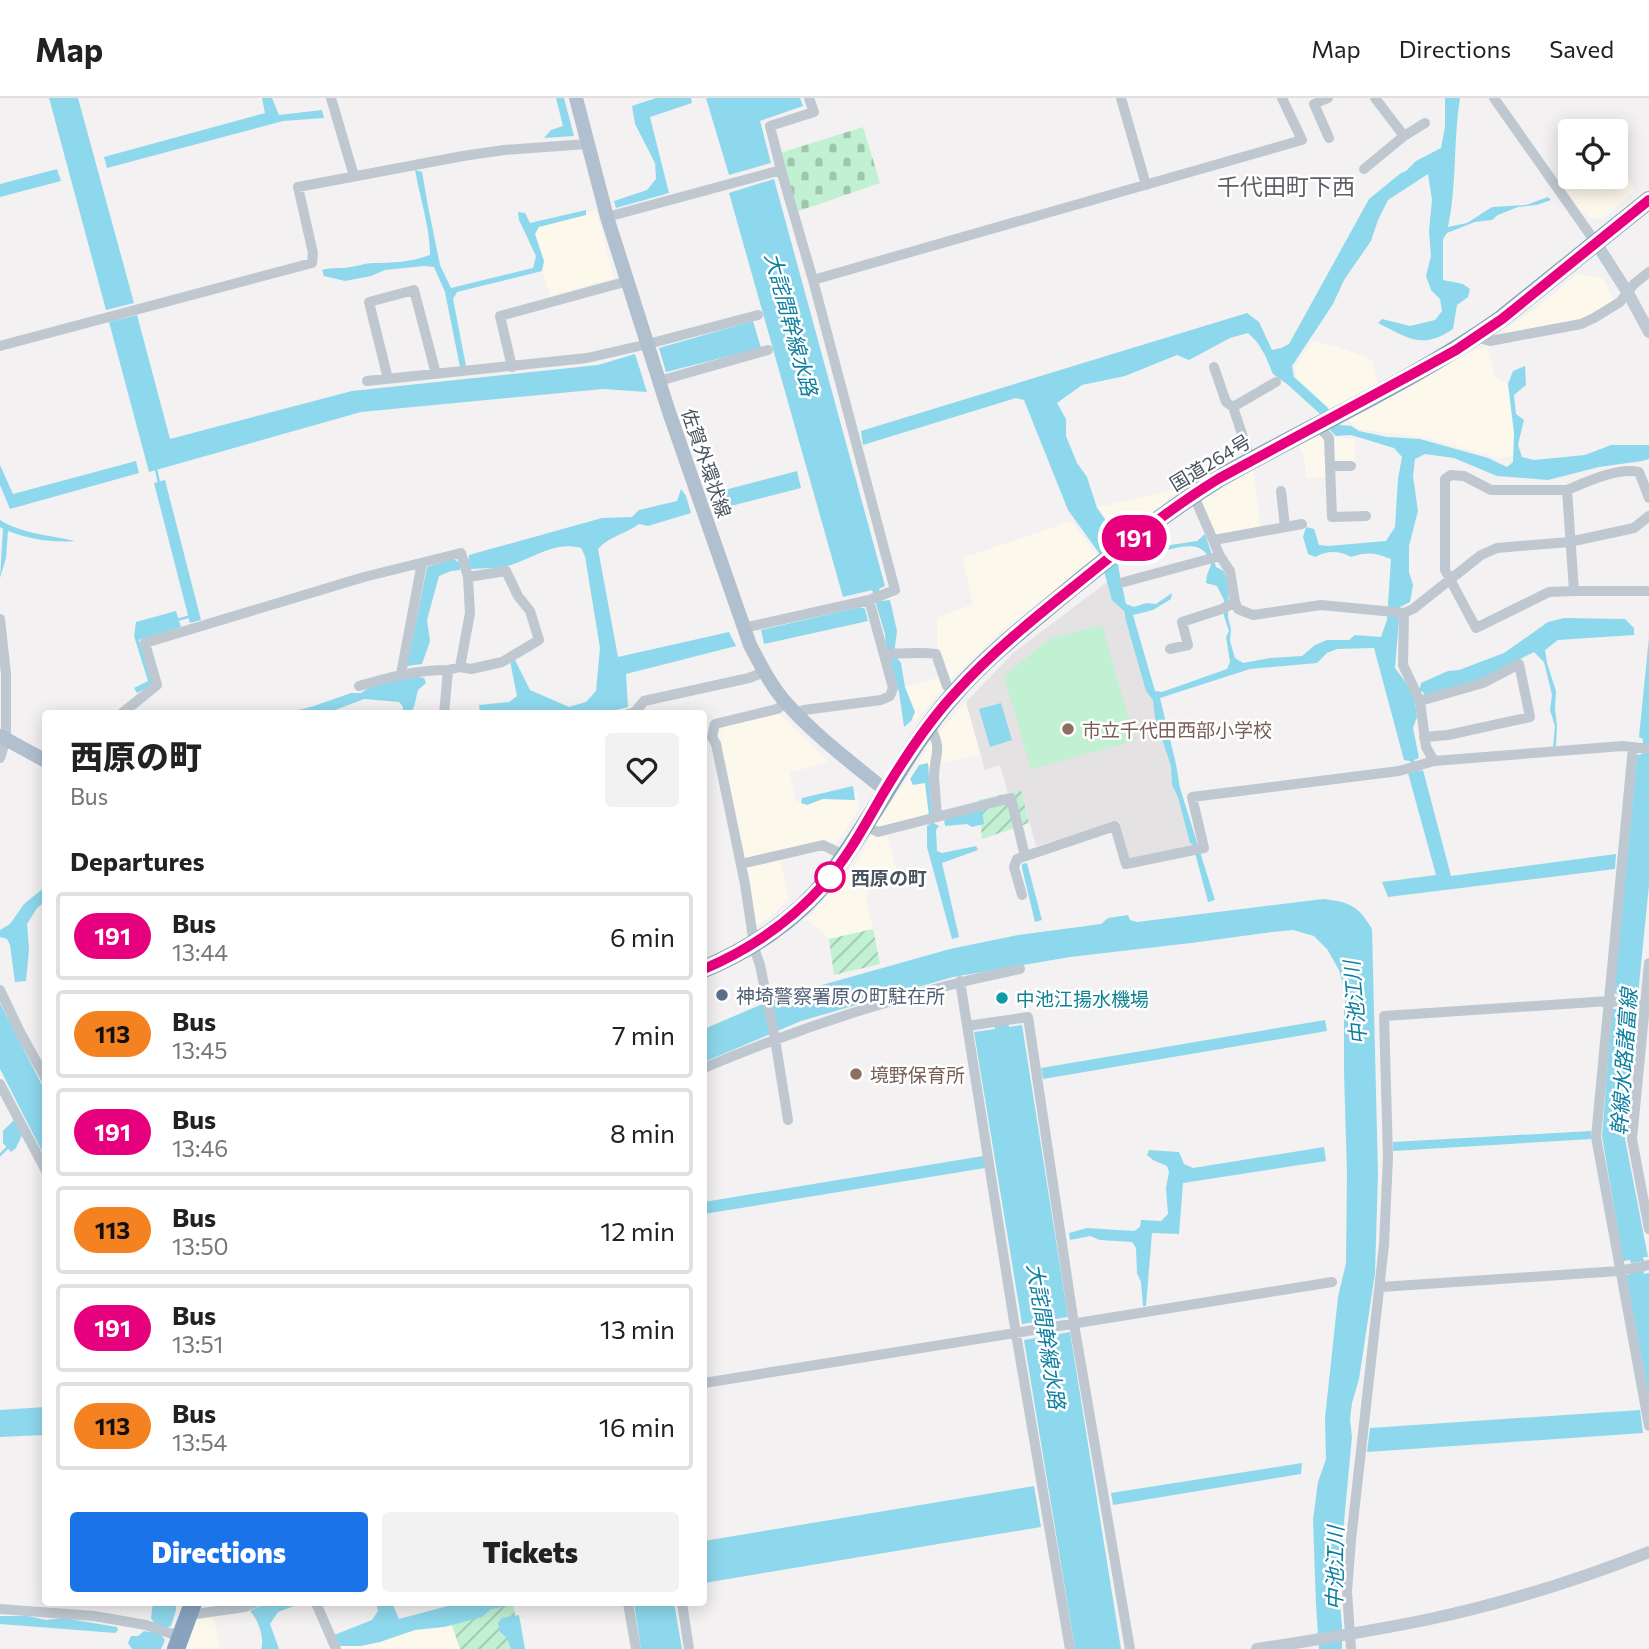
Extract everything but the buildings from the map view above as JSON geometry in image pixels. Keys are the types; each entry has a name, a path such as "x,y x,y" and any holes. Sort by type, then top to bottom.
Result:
{"highway":[{"name":"国道264号","path":"707,968 754,943 801,908 825,883 845,856 885,790 929,725 955,693 1012,637 1100,565 1193,494 1476,337 1649,200"},
{"path":"176,1639 191,1609"}],"main road":[{"name":"佐賀外環状線","path":"576,98 607,217 653,363 743,628 764,672 791,708 812,730 885,790"},
{"path":"3,737 42,759"}],"street":[{"path":"331,98 354,176"},
{"path":"1121,98 1146,185"},
{"path":"813,280 1302,141 1282,98"},
{"path":"1328,98 1314,104 1329,138"},
{"path":"1375,98 1404,136"},
{"path":"1494,98 1596,243 1649,332"},
{"path":"743,628 869,600 895,590 770,126 814,112 810,99"},
{"path":"1364,169 1404,136 1425,123"},
{"path":"0,346 312,263 313,253 298,187 504,150 587,144"},
{"path":"607,217 781,170"},
{"path":"1476,337 1490,341 1581,324 1620,302 1634,284 1649,272"},
{"path":"512,367 500,316 628,281"},
{"path":"388,379 369,302 414,290 436,374"},
{"path":"653,363 758,315"},
{"path":"367,381 587,358 653,363 768,350"},
{"path":"1214,368 1226,402 1233,407 1251,461"},
{"path":"1233,407 1276,382"},
{"path":"1325,421 1329,438 1332,517 1366,516"},
{"path":"1330,466 1351,466"},
{"path":"1649,498 1639,472 1630,470 1601,477 1567,491 1491,490 1464,476 1451,475 1445,480 1445,570 1476,628 1549,592 1649,591"},
{"path":"1281,491 1285,527"},
{"path":"1567,491 1574,591"},
{"path":"1193,494 1214,540 1214,558"},
{"path":"1214,558 1230,571 1238,609 1253,615 1321,605 1403,613 1413,609 1481,555 1497,548 1569,542 1634,528 1649,516"},
{"path":"1214,540 1302,524"},
{"path":"126,710 158,685 145,643 364,577 461,553 468,576 470,613 460,667"},
{"path":"1124,582 1214,558"},
{"path":"401,674 422,563"},
{"path":"359,686 401,674 460,667 471,669 502,662 539,640 530,611 518,596 506,571 468,576"},
{"path":"788,1120 775,1040 754,943 746,884 716,744 708,739 715,724 777,709 804,710 881,700 891,696 893,688 869,600"},
{"path":"1170,649 1188,645 1182,622 1235,602"},
{"path":"1403,613 1403,665 1418,694 1426,747 1434,761"},
{"path":"0,619 6,674 0,758"},
{"path":"884,653 922,651 936,654 947,686 955,693"},
{"path":"1418,694 1483,682 1519,664 1530,718 1448,735 1424,737"},
{"path":"444,710 449,670"},
{"path":"637,710 644,701 749,678 764,672"},
{"path":"929,725 936,737 938,753 934,775 937,817"},
{"path":"1022,895 1014,867 1017,859 1115,826 1126,864 1204,848 1192,797 1414,767 1434,761 1623,746 1641,748 1596,1137 1623,1270 1648,1422"},
{"path":"865,825 878,832 1011,798 1025,856"},
{"path":"741,864 823,845 845,856"},
{"path":"1649,963 1632,1139 1649,1229"},
{"path":"707,1067 808,1026 960,981 1020,969"},
{"path":"960,981 1016,1334 1070,1649"},
{"path":"0,990 42,1072"},
{"path":"1351,1649 1347,1591 1351,1541 1384,1245 1388,1157 1384,1016 1613,1001 1643,1004"},
{"path":"967,1026 1027,1017 1074,1324 1130,1649"},
{"path":"0,1084 42,1163"},
{"path":"1381,1287 1623,1270 1649,1265"},
{"path":"707,1383 1332,1282"},
{"path":"1257,1649 1431,1619 1523,1596 1605,1570 1649,1552"},
{"path":"191,1609 247,1606"},
{"path":"317,1606 335,1649"},
{"path":"629,1606 636,1649"},
{"path":"682,1606 689,1649"},
{"path":"0,1609 94,1616 146,1625 176,1639"}],"shaded area":[{"path":"1628,179 1635,190 1603,219 1590,218 1579,209 1565,189 1628,189"},
{"path":"596,210 614,278 551,296 528,226"},
{"path":"1577,274 1603,278 1615,302 1581,320 1503,335 1501,331 1537,308"},
{"path":"1313,341 1336,346 1372,360 1379,386 1331,411 1297,378 1295,367"},
{"path":"1487,347 1495,376 1511,386 1517,455 1499,458 1421,437 1358,429 1347,419 1474,350"},
{"path":"1327,430 1335,437 1355,439 1355,464 1327,464 1327,478 1306,478 1304,457 1298,445"},
{"path":"1253,469 1261,529 1216,537 1201,502"},
{"path":"1184,488 1118,536 1098,507"},
{"path":"1071,521 1098,556 1000,632 948,682 914,723 902,687 945,676 937,651 937,618 973,604 963,558"},
{"name":"市立千代田西部小学校","path":"1111,579 1155,697 1195,846 1130,860 1119,821 1036,846 1021,791 1008,793 1000,765 985,770 966,702 1013,653"},
{"path":"966,702 981,755 926,766 931,823 886,832 898,874 875,880 866,897 873,929 829,939 807,919 861,857 874,827 933,739"},
{"path":"779,714 828,761 790,773 796,802 857,792 859,808 837,843 819,841 778,851 789,899 749,932 715,727"},
{"path":"212,1609 220,1649 185,1649 199,1611"},
{"path":"448,1614 460,1649 338,1649 388,1630"}],"green space":[{"path":"863,127 880,183 796,212 780,153"},
{"path":"1102,625 1135,741 1031,769 1004,676 1051,638"},
{"path":"1021,790 1029,823 982,839 979,800"},
{"path":"873,929 880,964 834,975 829,939"},
{"path":"495,1606 514,1606 522,1649 460,1649 448,1614"}],"water":[{"path":"49,98 78,98 134,303 106,310"},
{"path":"262,98 272,98 279,115 322,110 324,118 283,121 107,168 104,157 265,113"},
{"path":"556,98 564,98 574,136 544,138 551,130 563,126"},
{"path":"656,98 691,98 692,103 650,117 669,193 616,208 614,201 647,190 656,179 655,163 635,124 632,106"},
{"path":"706,98 800,98 803,106 760,121 771,163 729,175"},
{"path":"1445,98 1460,98 1448,227 1467,223 1492,207 1526,205 1548,197 1551,200 1518,207 1492,220 1475,222 1447,233 1443,239 1443,280 1463,284 1470,289 1468,297 1457,305 1453,329 1432,339 1415,340 1378,323 1382,319 1410,326 1435,320 1442,311 1440,299 1431,290 1426,276 1431,256 1429,231 1432,200 1428,174 1388,200 1371,241 1292,366 1294,377 1327,407 1340,425 1387,437 1420,439 1488,458 1507,467 1513,462 1514,433 1508,384 1513,371 1525,366 1526,385 1514,395 1516,414 1524,420 1518,445 1522,457 1534,460 1585,455 1611,445 1649,445 1649,459 1599,467 1548,480 1497,476 1454,458 1425,454 1415,459 1413,476 1418,511 1409,546 1409,572 1413,585 1410,602 1400,607 1395,668 1412,691 1420,688 1421,683 1448,671 1459,670 1504,653 1548,622 1564,618 1625,619 1634,628 1634,635 1558,640 1545,650 1556,691 1556,746 1553,747 1555,726 1550,710 1552,695 1544,662 1534,652 1481,679 1425,695 1422,691 1414,694 1417,717 1413,728 1419,758 1414,760 1417,771 1423,770 1451,876 1616,854 1615,869 1388,897 1382,882 1436,875 1408,773 1413,772 1410,761 1404,760 1374,648 1337,649 1327,653 1317,663 1250,669 1160,698 1180,788 1215,900 1208,902 1193,845 1190,843 1178,797 1172,785 1171,766 1155,718 1153,700 1146,691 1124,611 1112,600 1099,553 1068,510 1024,400 1016,398 863,445 861,431 1247,313 1259,322 1272,350 1289,344 1369,199 1416,161 1441,148 1445,127","holes":["1248,333 1257,342 1273,374 1320,414 1336,436 1351,435 1394,448 1402,457 1395,527 1386,541 1319,545 1314,529 1306,527 1303,537 1308,554 1315,557 1333,552 1351,557 1371,554 1391,559 1387,620 1381,637 1355,635 1349,640 1327,640 1315,645 1302,656 1243,663 1235,658 1230,641 1229,586 1224,571 1216,567 1205,534 1197,541 1151,548 1137,558 1184,546 1194,546 1207,555 1211,565 1206,583 1217,586 1224,600 1230,662 1227,669 1162,692 1155,691 1133,615 1153,610 1171,599 1172,593 1156,604 1146,603 1134,607 1126,604 1114,532 1097,508 1087,477 1077,463 1066,436 1066,419 1057,403 1082,385 1125,376 1177,355 1189,360 1230,338"]},
{"path":"57,169 61,181 0,197 0,184"},
{"path":"415,170 422,172 440,265 451,288 533,268 536,256 519,220 518,212 525,213 530,223 586,210 586,215 539,227 535,234 544,261 542,271 457,292 453,299 466,366 460,367 445,292 434,267 385,270 345,281 324,276 322,270 370,263 402,262 430,255 427,224"},
{"name":"大詫間幹線水路","path":"774,179 885,586 879,589 882,601 890,600 897,631 894,654 901,663 905,687 915,712 904,727 899,692 872,590 843,597 729,193"},
{"path":"137,315 170,439 352,391 598,365 635,354 647,392 603,389 361,412 149,472 109,322"},
{"path":"753,321 761,348 666,372 659,348"},
{"path":"136,461 139,473 10,509 0,485 0,465 13,494"},
{"path":"797,471 801,488 715,510 709,494"},
{"path":"165,480 201,620 190,623 154,483"},
{"path":"681,489 691,513 648,526 639,524 607,541 598,549 618,657 729,632 736,646 626,674 628,707 616,710 480,710 479,705 509,702 517,696 510,661 514,658 530,690 569,707 586,702 596,691 600,648 585,556 581,548 554,548 511,565 491,568 471,569 469,555 602,518 632,517 639,510 677,501"},
{"path":"0,520 27,531 75,541 41,540 8,531 6,558 0,578 3,529 0,527"},
{"path":"453,559 460,563 460,570 439,576 427,620 430,641 422,664 407,666 427,567"},
{"path":"860,607 865,609 868,621 764,644 761,630"},
{"path":"176,611 181,627 139,640 152,685 137,693 134,688 148,681 134,636 136,622"},
{"name":"幹線水路諸富線","path":"1649,637 1649,885 1638,995 1632,995 1630,1008 1635,1010 1625,1139 1648,1257 1643,1257 1644,1261 1631,1263 1630,1260 1623,1261 1602,1136 1612,1009 1618,1009 1620,995 1614,993 1637,755 1642,754 1643,739 1639,737"},
{"path":"412,676 424,678 426,683 418,690 412,710 403,710 399,702 364,699 335,710 298,710 351,693 361,693 368,688"},
{"path":"1001,703 1012,740 990,747 979,709"},
{"path":"928,763 932,815 929,816 925,783 913,785 910,779 919,765"},
{"path":"853,786 855,800 823,799 807,805 801,803 802,798"},
{"path":"982,810 984,824 972,827 967,824 945,826 944,819"},
{"path":"932,822 939,826 936,830 937,851 942,853 976,846 978,850 942,863 959,937 952,939 927,847 927,826"},
{"path":"1027,863 1042,920 1035,922 1022,868 1022,864"},
{"path":"42,889 42,904 27,924 29,949 26,981 15,982 10,945 7,939 0,937 0,930 10,924 24,904"},
{"name":"中池江川","path":"1323,899 1352,906 1372,929 1378,1174 1375,1273 1359,1379 1350,1419 1352,1437 1338,1585 1342,1649 1319,1649 1313,1520 1318,1482 1326,1459 1325,1418 1338,1297 1346,1263 1346,997 1339,970 1327,949 1314,936 1293,930 1272,932 1070,957 953,977 801,1021 707,1061 707,1028 797,992 950,949 1018,935 1101,924 1108,918 1128,915 1130,920 1137,922"},
{"path":"0,1003 42,1085 42,1151 0,1069"},
{"path":"1325,1020 1327,1031 1043,1079 1041,1068"},
{"path":"1008,1022 1009,1027 1022,1025 1068,1317 1022,1324 974,1032 995,1029 995,1024"},
{"path":"14,1120 22,1135 11,1152 3,1143 3,1131"},
{"path":"1591,1131 1591,1139 1393,1151 1393,1142"},
{"path":"1324,1147 1326,1161 1183,1183 1179,1234 1152,1233 1146,1306 1143,1306 1136,1248 1132,1242 1100,1240 1090,1236 1070,1240 1069,1233 1087,1228 1134,1231 1140,1227 1141,1220 1161,1221 1168,1214 1166,1188 1169,1172 1167,1166 1147,1155 1149,1150 1179,1152 1184,1164 1193,1168"},
{"path":"983,1156 985,1168 707,1214 707,1202"},
{"path":"1644,1271 1644,1274 1649,1273 1649,1399 1626,1275"},
{"name":"大詫間幹線水路","path":"1070,1332 1121,1649 1075,1649 1024,1340"},
{"path":"42,1407 42,1435 0,1437 0,1410"},
{"path":"1640,1410 1643,1433 1367,1452 1370,1428"},
{"path":"1302,1463 1301,1474 1113,1505 1111,1493"},
{"path":"1034,1486 1041,1527 707,1583 707,1540"},
{"path":"153,1606 176,1606 171,1626 164,1629 161,1635 165,1640 161,1649 132,1649 128,1643 131,1636 138,1636 144,1631 150,1632 154,1623 151,1618"},
{"path":"260,1606 294,1606 278,1612 270,1624 279,1649 261,1649 260,1629 250,1611"},
{"path":"377,1606 393,1606 399,1619 448,1606 509,1606 491,1609 482,1617 444,1627 415,1630 361,1646 339,1646 334,1635 372,1620 378,1611"},
{"path":"634,1606 675,1606 682,1649 641,1649"},
{"path":"519,1615 525,1649 511,1649 507,1638 500,1632 498,1623 502,1618"},
{"path":"0,1616 28,1616 46,1620 63,1618 117,1627 118,1630 115,1633 0,1624"}],"waterway":[{"path":"156,469 159,483"},
{"path":"177,620 191,616"},
{"path":"0,1155 8,1147"}],"bus line":[{"name":"191","path":"707,968 754,943 801,908 825,883 845,856 885,790 929,725 955,693 1012,637 1121,548 1193,494 1218,479 1476,337 1649,200"}],"place":[{"name":"市立千代田西部小学校","path":"1068,729"},
{"name":"西原の町","path":"830,877"},
{"name":"神埼警察署原の町駐在所","path":"722,995"},
{"name":"中池江揚水機場","path":"1002,998"},
{"name":"境野保育所","path":"856,1074"}],"district":[{"name":"千代田町下西","path":"1286,186"}]}
